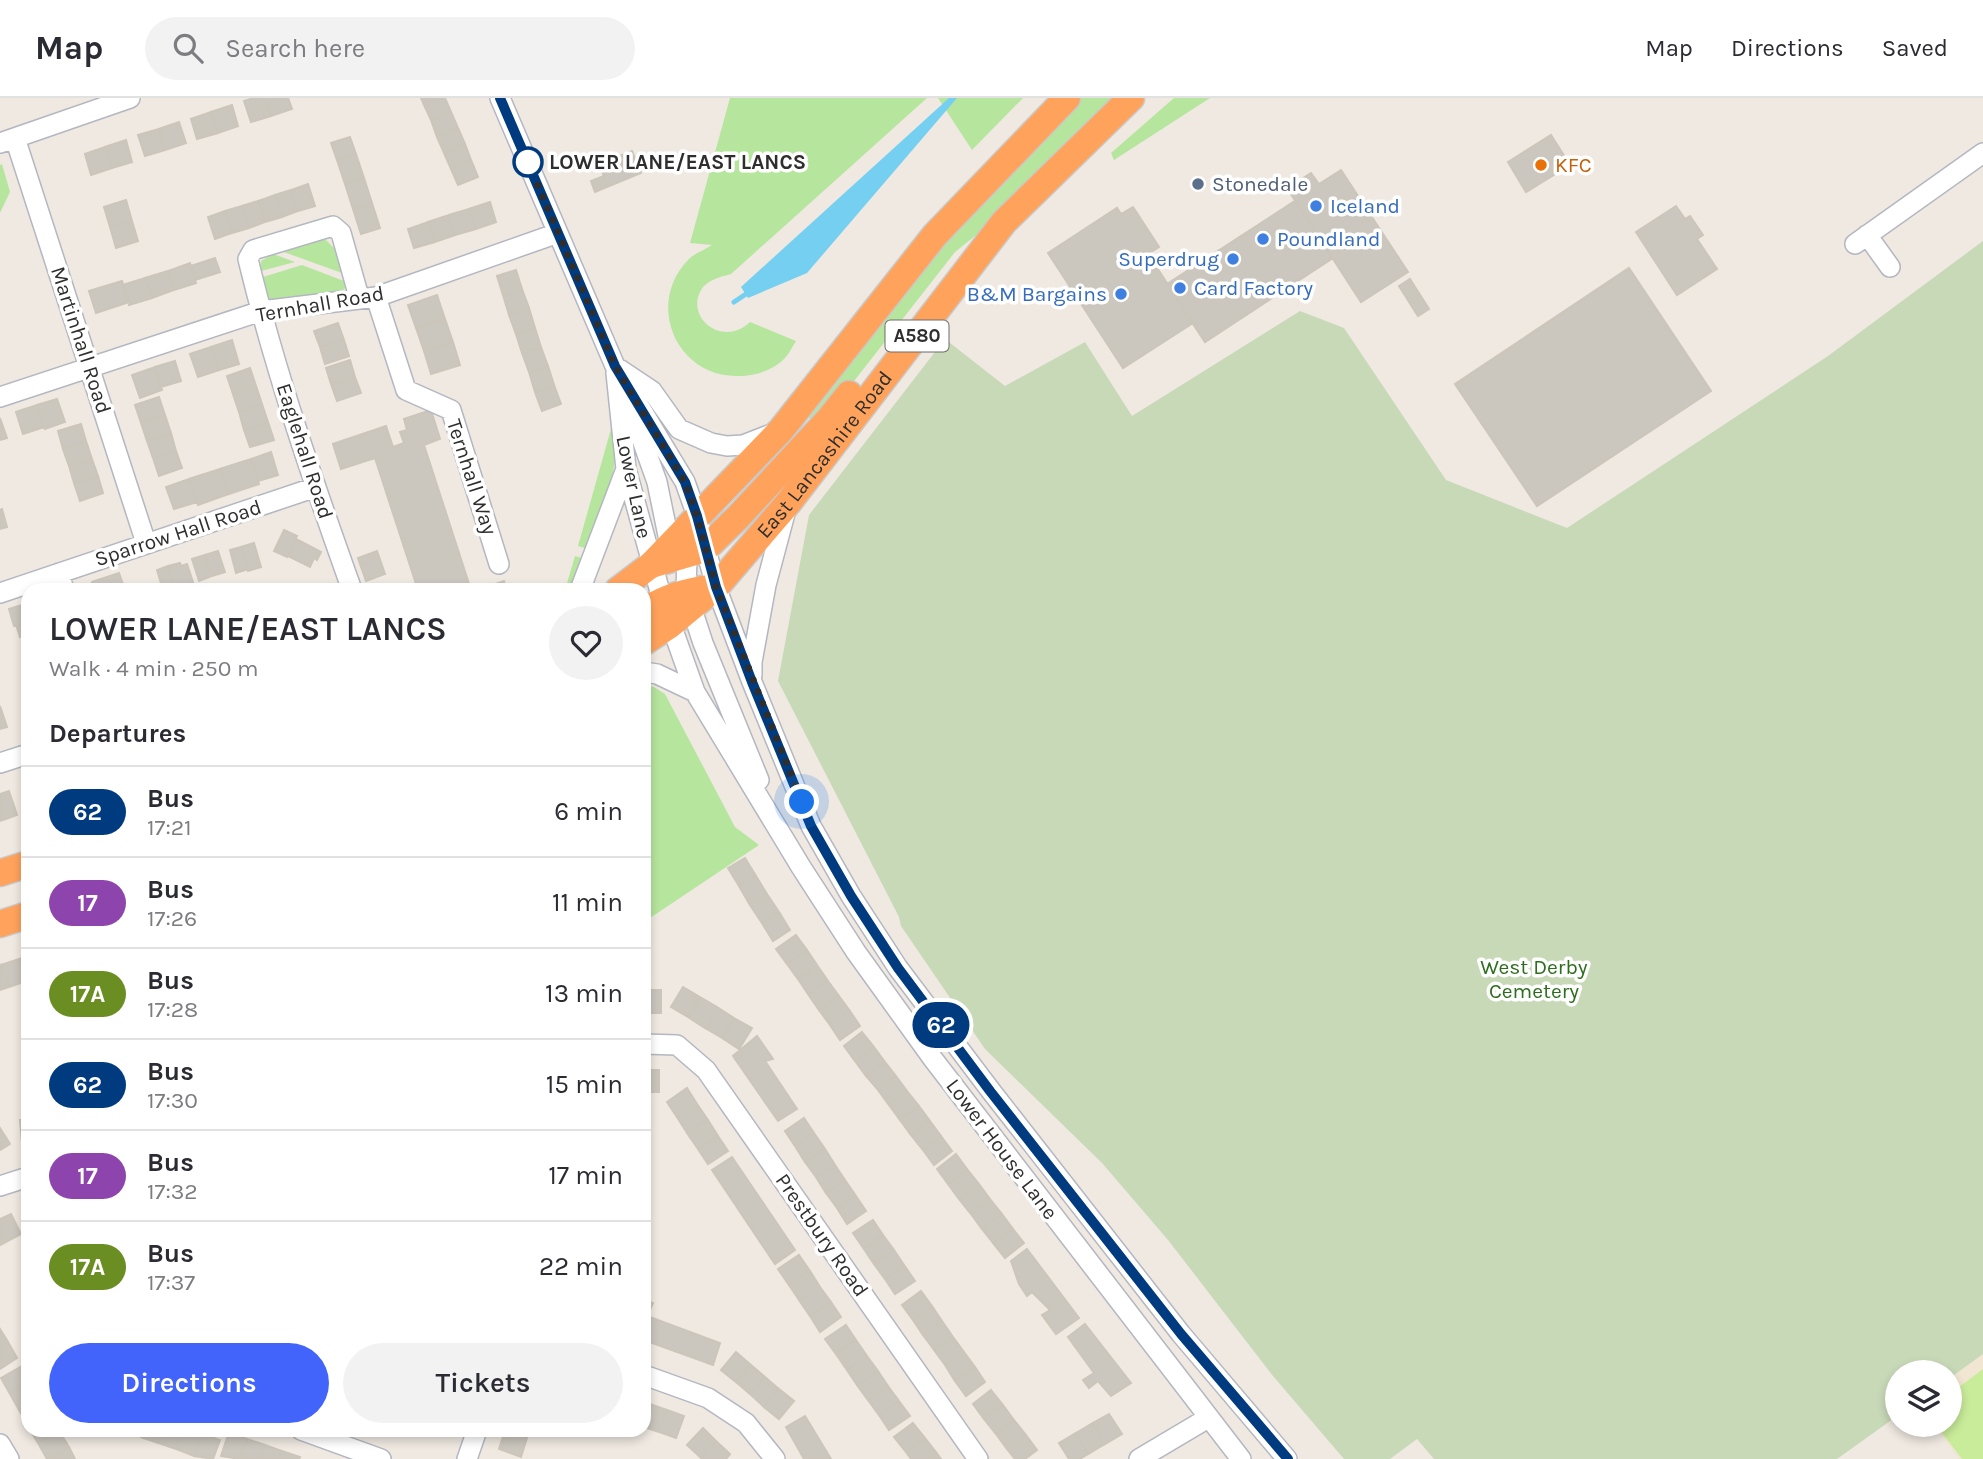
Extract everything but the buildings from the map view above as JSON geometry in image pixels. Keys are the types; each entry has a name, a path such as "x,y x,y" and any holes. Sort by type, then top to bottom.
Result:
{"highway":[{"name":"A580","path":"630,583 677,555 697,516 781,430 935,235 1068,98"},
{"name":"East Lancashire Road","path":"716,587 789,502 1004,222 1131,98"},
{"path":"677,555 731,525 830,419 948,266 1004,222"},
{"path":"651,637 670,625 672,600 716,587"},
{"path":"0,873 21,866"},
{"path":"0,924 21,917"}],"street":[{"path":"8,140 130,98"},
{"name":"Lower Lane","path":"500,98 615,366 685,482 697,516"},
{"name":"Martinhall Road","path":"8,140 90,368 146,543"},
{"path":"1890,267 1861,239 1983,153"},
{"name":"Ternhall Way","path":"261,311 248,259 253,250 333,226 341,233 406,390 451,410 499,564"},
{"name":"Ternhall Road","path":"0,397 261,311 367,297 558,233"},
{"name":"Eaglehall Road","path":"261,311 316,487 350,583"},
{"path":"615,366 652,391 679,429 711,443 727,446 743,444 781,430"},
{"path":"615,366 657,482 677,555 672,600 703,643 781,834"},
{"name":"Lower Lane","path":"615,366 626,469 677,555"},
{"path":"583,583 626,469"},
{"name":"Sparrow Hall Road","path":"61,581 146,543 316,487"},
{"path":"752,682 752,662 766,585 789,502"},
{"path":"672,600 677,555"},
{"name":"Lower House Lane","path":"677,555 716,587 811,826 851,896 898,968 1172,1323 1287,1459"},
{"name":"Sparrow Hall Road","path":"0,593 21,589"},
{"name":"Lower House Lane","path":"670,625 695,692 856,952 933,1059 1241,1459"},
{"path":"651,673 695,692"},
{"path":"0,763 21,756"},
{"name":"Prestbury Road","path":"651,1044 677,1045 706,1070 978,1459"},
{"path":"0,1186 21,1179"},
{"path":"651,1378 708,1398 746,1423 775,1459"},
{"path":"1139,1459 1208,1418"},
{"path":"320,1437 380,1459"},
{"path":"467,1459 475,1437"},
{"path":"0,1444 9,1459"}],"shaded area":[{"path":"1983,1354 1983,1459 1959,1459 1942,1437 1962,1437 1962,1369"}],"green space":[{"path":"730,98 927,98 731,274 710,281 701,290 697,300 698,310 702,319 718,331 729,332 750,322 796,341 786,357 775,366 746,376 718,374 699,365 684,352 674,336 669,317 669,297 676,277 689,259 712,245 690,243"},
{"path":"938,98 1023,98 972,150"},
{"path":"1081,98 1115,98 991,223 955,252 829,413 812,420 807,416 987,191"},
{"path":"1174,98 1210,98 1114,160 1111,153"},
{"path":"2,164 10,192 0,213 0,165"},
{"path":"325,239 334,248 342,273 281,251"},
{"name":"West Derby Cemetery","path":"1983,241 1983,1354 1962,1369 1962,1360 1885,1360 1885,1425 1837,1459 1434,1459 1417,1439 1390,1459 1344,1459 1273,1376 1168,1240 1102,1163 985,1049 901,926 899,917 778,681 809,515 945,339 1005,386 1085,342 1132,416 1300,311 1344,328 1446,480 1567,528 1828,356"},
{"path":"273,254 295,262 261,271 261,261"},
{"path":"302,265 344,281 345,288 341,293 277,301 269,299 263,277"},
{"path":"611,429 614,445 613,475 588,549 578,546"},
{"path":"575,556 585,559 574,583 567,583"},
{"path":"651,686 665,694 735,827 759,845 651,917"},
{"path":"1983,1369 1983,1459 1962,1459 1945,1437 1962,1437 1962,1385"}],"water":[{"path":"949,98 957,98 807,273 748,298 741,287"}],"waterway":[{"path":"734,302 749,292"}],"bus line":[{"name":"62","path":"500,98 615,366 685,482 716,587 752,682 811,826 851,896 898,968 990,1091 1181,1334 1288,1459"}],"place":[{"name":"LOWER LANE/EAST LANCS","path":"528,162"},
{"name":"KFC","path":"1541,165"},
{"name":"Stonedale","path":"1198,184"},
{"name":"Iceland","path":"1316,206"},
{"name":"Poundland","path":"1263,239"},
{"name":"Superdrug","path":"1233,259"},
{"name":"Card Factory","path":"1180,288"},
{"name":"B&M Bargains","path":"1121,294"}],"route":[{"path":"528,162 615,366 685,482 716,587 802,802"}]}
